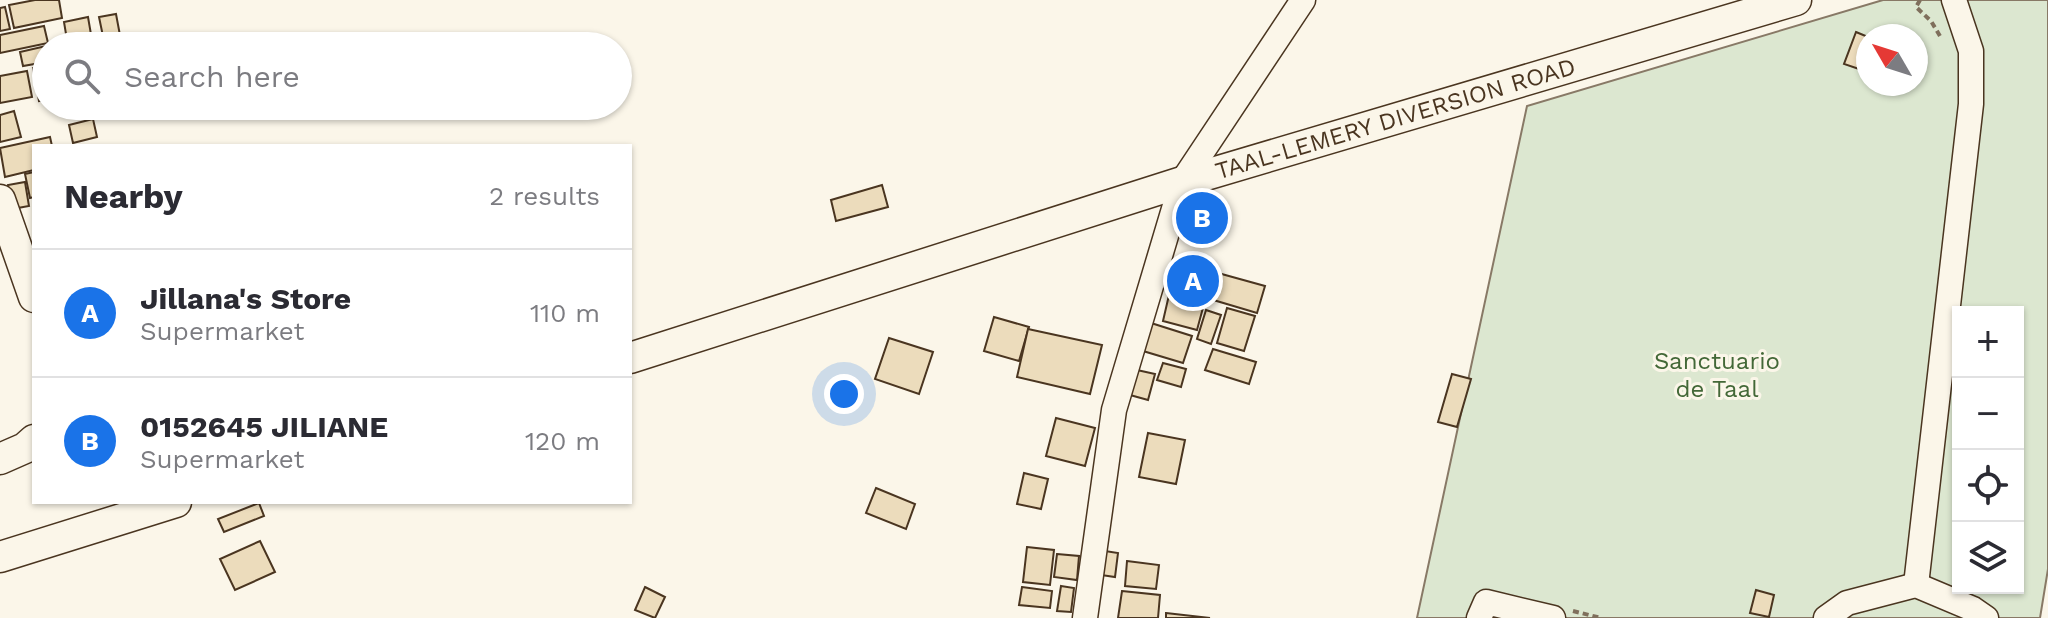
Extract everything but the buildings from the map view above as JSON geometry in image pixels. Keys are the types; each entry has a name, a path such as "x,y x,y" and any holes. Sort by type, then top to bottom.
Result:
{"main road":[{"name":"TAAL-LEMERY DIVERSION ROAD","path":"632,357 1182,182 1796,0"},
{"path":"0,200 32,291"},
{"path":"0,459 32,442"},
{"path":"0,557 170,504"}],"street":[{"path":"1085,618 1114,410 1182,182 1303,0"},
{"path":"1916,585 1971,104 1971,51 1954,0"},
{"path":"1826,618 1847,603 1916,585 1973,609 1986,618"},
{"path":"1479,618 1486,602 1553,618"}],"path":[{"path":"1920,0 1916,7 1931,21 1943,39"}],"green space":[{"name":"Sanctuario de Taal","path":"1883,0 2048,0 2048,569 2040,618 1417,618 1527,106"}],"place":[{"name":"0152645 JILIANE","path":"1202,218"},
{"name":"Jillana's Store","path":"1193,281"}]}
